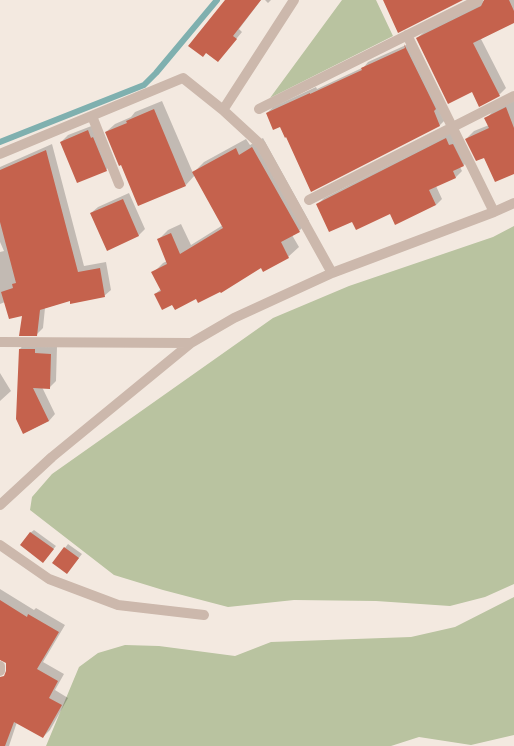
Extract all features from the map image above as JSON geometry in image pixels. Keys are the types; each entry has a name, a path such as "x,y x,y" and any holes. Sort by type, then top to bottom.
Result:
{"street":[{"path":"223,110 294,0"},
{"path":"259,109 478,0"},
{"path":"407,35 494,212"},
{"path":"0,154 183,78 223,110 261,145 332,273"},
{"path":"309,200 514,96"},
{"path":"92,116 119,184"},
{"path":"0,505 52,457 191,343 234,318 332,273 494,212 514,203"},
{"path":"0,342 191,343"},
{"path":"0,545 49,579 118,605 204,615"},
{"path":"0,666 0,671"}],"green space":[{"path":"342,0 376,0 393,36 270,98"},
{"path":"514,226 514,584 485,597 450,606 376,601 294,600 228,607 114,575 30,510 32,497 52,474 273,318 349,286 493,237"},
{"path":"514,597 514,735 471,745 419,737 391,746 46,746 79,667 98,653 125,645 159,646 235,656 271,642 411,637 455,627"}],"building":[{"path":"225,0 261,0 233,36 237,39 218,62 206,53 203,57 188,46"},
{"path":"383,0 463,0 398,33"},
{"path":"484,0 509,0 514,11 514,23 473,43 500,96 479,107 472,92 448,104 416,38 481,6"},
{"path":"404,44 436,109 434,111 440,126 311,192 286,137 285,138 280,127 273,130 266,113 362,70 361,68 405,48"},
{"path":"506,107 514,128 514,174 495,182 484,158 476,161 465,139 489,128 484,118"},
{"path":"154,109 186,186 138,206 105,132 127,123 126,121"},
{"path":"88,130 91,138 93,137 107,171 77,183 60,142"},
{"path":"446,138 449,145 453,144 464,166 453,171 456,178 429,190 436,205 395,225 390,214 356,230 352,222 329,232 316,204"},
{"path":"252,147 300,232 281,242 289,258 263,272 261,268 221,293 220,292 198,303 196,299 175,310 172,305 162,310 154,294 161,291 151,272 167,264 157,239 171,233 180,254 223,228 192,172 236,148 239,155"},
{"path":"46,150 78,272 100,268 105,297 70,304 70,301 40,310 37,336 19,336 22,316 9,319 1,292 13,288 12,284 16,283 0,222 0,170"},
{"path":"123,199 139,236 107,251 90,213"},
{"path":"19,349 35,349 35,353 51,354 50,389 33,388 49,421 23,434 16,419"},
{"path":"30,532 54,549 43,563 20,545"},
{"path":"64,547 79,558 67,574 52,563"},
{"path":"0,600 27,617 28,614 59,632 37,669 58,681 49,698 62,705 43,738 14,722 5,746 0,746 0,677 4,676 6,671 6,663 0,660"}],"waterway":[{"path":"0,142 144,85 156,73 217,0"}]}
